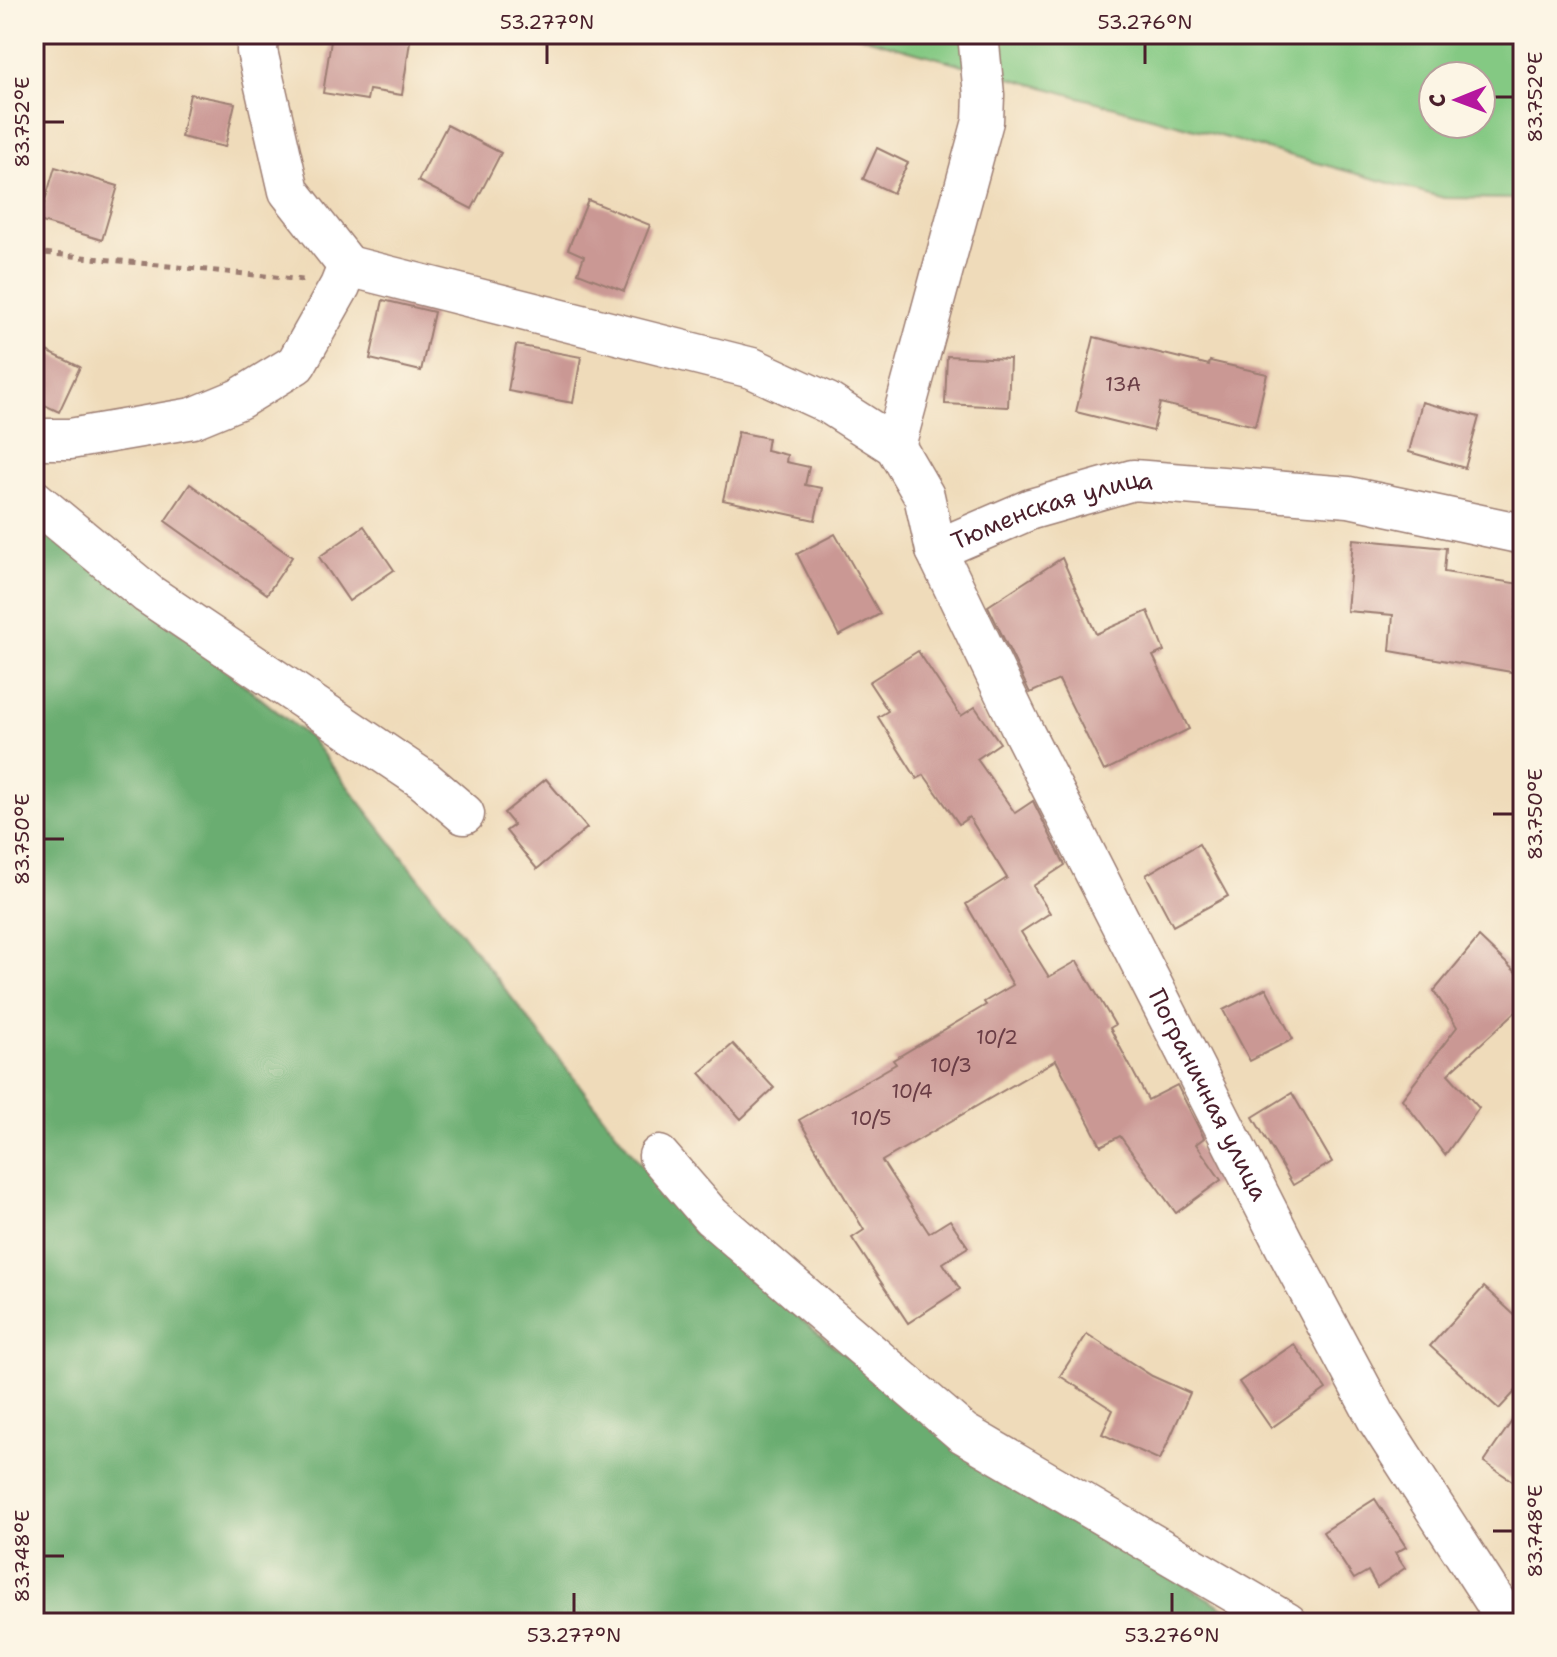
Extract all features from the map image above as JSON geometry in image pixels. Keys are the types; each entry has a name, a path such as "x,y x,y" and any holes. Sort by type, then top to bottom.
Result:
{"street":[{"path":"34,439 70,439 193,418 239,399 296,364 344,276 289,191 257,51 258,34"},
{"path":"895,446 983,121 984,95 978,34"},
{"name":"Тюменская улица","path":"344,276 752,368 828,403 895,446 924,496 936,550 1031,509 1133,480 1349,497 1523,534"},
{"path":"34,500 148,594 424,780 464,814"},
{"name":"Пограничная улица","path":"936,550 1025,735 1285,1246 1378,1420 1509,1623"},
{"path":"659,1156 711,1216 963,1433 1287,1623"}],"path":[{"path":"34,252 283,276 344,276"}],"green space":[{"path":"851,34 1523,34 1523,199 1444,198"},
{"path":"34,524 45,524 311,739 695,1234 988,1470 1250,1623 34,1623"}],"building":[{"path":"332,34 369,34 410,41 402,95 369,90 367,100 323,93"},
{"path":"190,94 235,103 225,147 181,137"},
{"path":"447,125 501,153 472,209 418,181"},
{"path":"877,148 908,163 893,193 863,179"},
{"path":"55,167 118,186 102,240 39,221"},
{"path":"588,200 650,225 624,291 578,273 584,256 568,249"},
{"path":"383,300 434,312 421,371 370,359"},
{"path":"1094,337 1209,365 1210,361 1267,374 1255,426 1160,403 1153,431 1076,412"},
{"path":"34,345 80,367 59,412 34,400"},
{"path":"516,345 581,357 573,403 508,391"},
{"path":"947,356 1010,359 1008,407 945,404"},
{"path":"1422,402 1479,417 1465,468 1409,452"},
{"path":"738,432 768,438 766,450 787,455 786,462 809,467 805,485 822,488 815,520 723,500"},
{"path":"190,484 292,557 267,594 165,521"},
{"path":"364,526 394,570 349,601 319,557"},
{"path":"835,534 880,614 839,636 797,554"},
{"path":"1353,539 1446,548 1444,572 1520,584 1515,618 1523,620 1523,674 1390,651 1393,615 1347,611"},
{"path":"1062,558 1096,634 1148,611 1164,651 1153,656 1189,729 1104,771 1059,680 1030,693 988,606"},
{"path":"918,651 961,716 975,707 1000,743 977,759 1015,813 1033,801 1065,865 1033,886 1050,913 1021,932 1049,977 1077,961 1115,1025 1110,1028 1148,1100 1177,1085 1204,1138 1196,1144 1221,1180 1176,1213 1120,1136 1101,1146 1056,1060 882,1161 929,1233 950,1220 968,1247 943,1263 960,1289 908,1323 852,1238 864,1230 799,1120 896,1064 893,1060 986,1005 984,1002 1013,985 966,904 1007,878 969,817 959,824 924,775 917,779 878,717 888,711 869,682"},
{"path":"546,779 587,828 537,869 506,831 514,825 504,813"},
{"path":"1199,844 1228,896 1173,926 1146,875"},
{"path":"1479,937 1523,979 1523,1005 1448,1074 1479,1108 1445,1155 1402,1099 1457,1027 1434,991"},
{"path":"1266,988 1293,1039 1250,1061 1223,1010"},
{"path":"733,1044 774,1088 741,1119 700,1073"},
{"path":"1292,1093 1332,1162 1293,1185 1253,1117"},
{"path":"1484,1287 1523,1323 1523,1383 1499,1409 1430,1346"},
{"path":"1087,1334 1152,1376 1190,1393 1160,1460 1102,1434 1113,1410 1060,1376"},
{"path":"1294,1344 1326,1389 1271,1428 1239,1382"},
{"path":"1523,1405 1523,1488 1484,1462"},
{"path":"1375,1499 1406,1547 1395,1553 1405,1568 1377,1587 1368,1571 1354,1579 1323,1532"}]}
